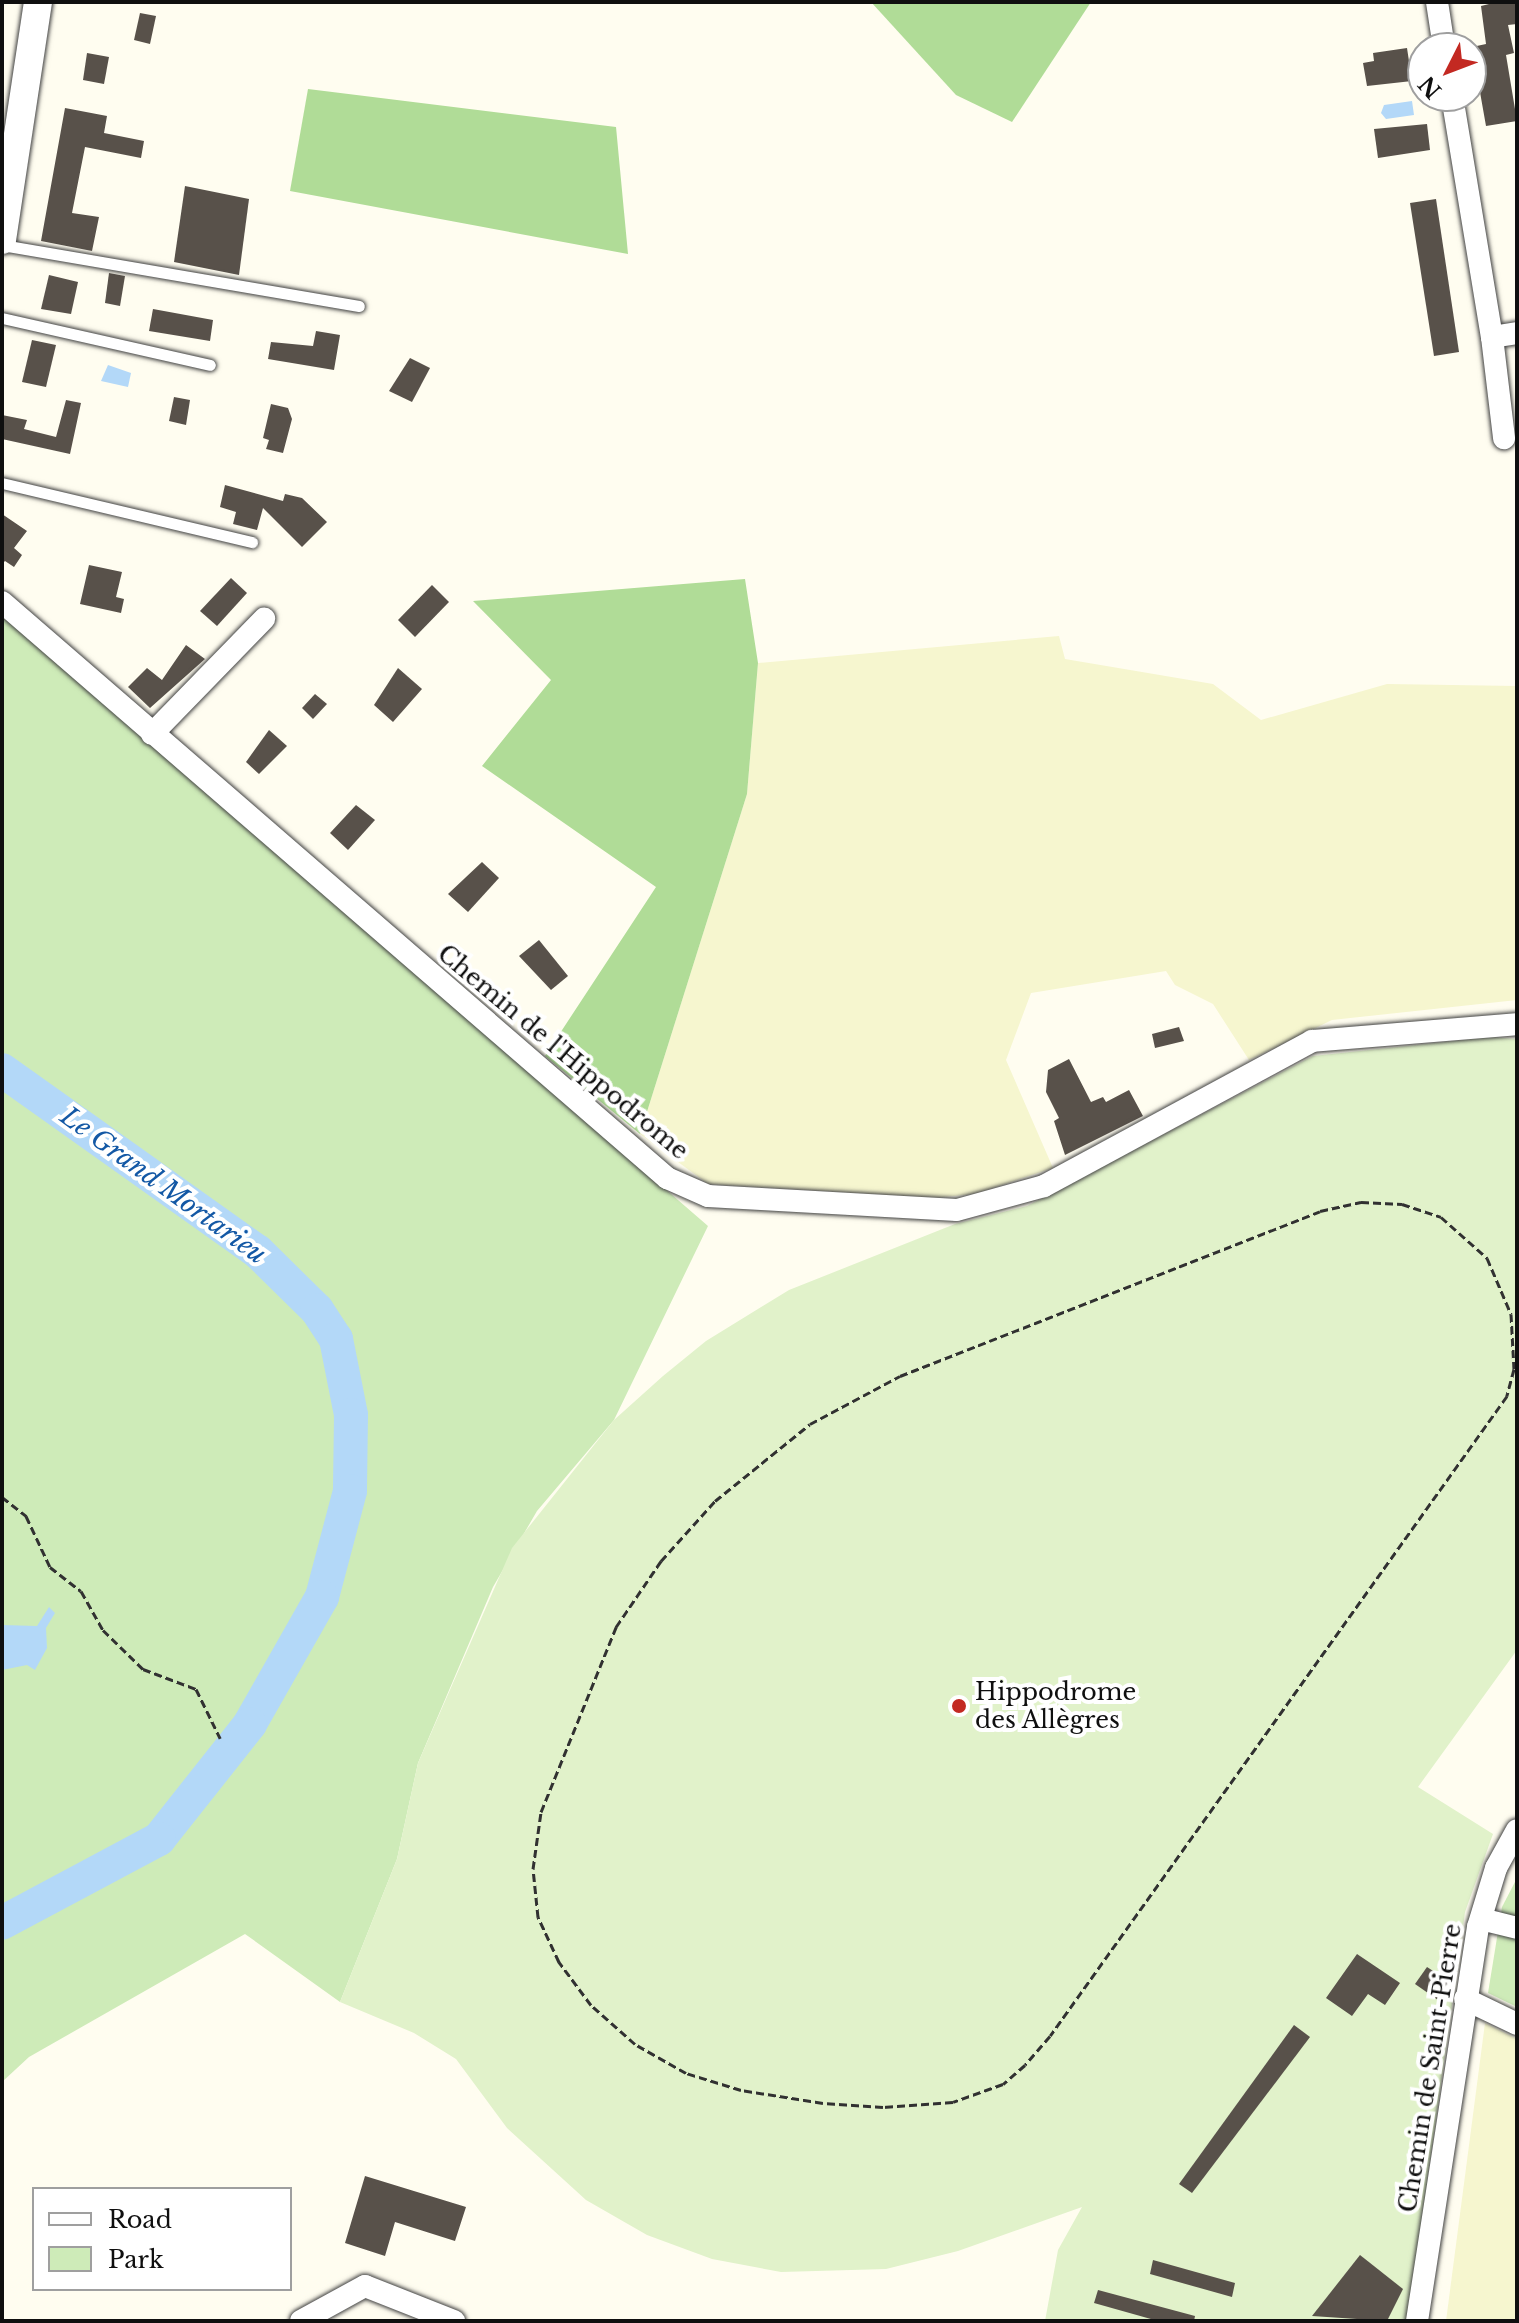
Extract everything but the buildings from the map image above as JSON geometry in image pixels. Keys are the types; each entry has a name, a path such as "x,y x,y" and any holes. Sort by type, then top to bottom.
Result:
{"street":[{"path":"2,242 38,2"},
{"path":"1437,2 1442,32"},
{"path":"1455,112 1492,337 1504,438"},
{"path":"1492,337 1517,333"},
{"name":"Chemin de l'Hippodrome","path":"2,602 667,1178 708,1196 957,1210 1044,1186 1312,1041 1517,1024"},
{"path":"152,734 264,619"},
{"name":"Chemin de Saint-Pierre","path":"1417,2321 1465,1999 1481,1919 1496,1868 1517,1830"},
{"path":"1481,1919 1517,1928"},
{"path":"1465,1999 1517,2024"},
{"path":"301,2321 365,2286 454,2321"}],"lane":[{"path":"2,242 359,306"},
{"path":"2,318 210,365"},
{"path":"2,483 252,542"}],"path":[{"path":"1361,1202 1420,1209 1468,1235 1501,1286 1514,1343 1507,1396 1050,2036 1025,2065 1003,2084 953,2102 883,2107 823,2103 741,2090 686,2073 635,2044 591,2005 559,1962 538,1917 533,1869 541,1812 616,1627 661,1561 715,1501 810,1424 900,1376 1320,1211 1361,1202"},
{"path":"2,1497 26,1516 50,1567 81,1591 103,1630 143,1669 196,1689 220,1738"}],"green space":[{"path":"871,2 1091,2 1012,122 956,95"},
{"path":"308,89 616,127 628,254 290,191"},
{"path":"745,579 758,663 747,794 640,1134 545,1056 656,887 482,766 551,680 473,601"},
{"path":"2,614 708,1226 614,1420 537,1511 493,1587 418,1763 397,1859 340,2002 245,1934 29,2057 2,2082"},
{"path":"1059,636 1065,659 1213,684 1261,720 1387,684 1517,686 1517,1000 1332,1020 1249,1060 1213,1004 1175,985 1166,971 1031,993 1006,1060 1053,1168 975,1194 933,1198 708,1184 640,1134 747,794 758,663"},
{"name":"Hippodrome des Allègres","path":"1491,1037 1517,1039 1517,1650 1418,1787 1493,1834 1465,1912 1408,2321 1045,2321 1058,2250 1082,2207 958,2251 886,2269 781,2272 712,2259 647,2235 586,2200 507,2128 456,2059 414,2033 340,2002 397,1859 418,1763 512,1548 614,1420 663,1376 706,1341 789,1290 955,1224 1027,1206 1313,1056"},
{"path":"1517,1878 1517,2007 1488,1993 1502,1907"},
{"path":"1485,2023 1517,2039 1517,2321 1446,2321"}],"water":[{"path":"1407,102 1407,112 1414,112 1414,115 1386,119 1381,113 1384,105"},
{"path":"108,365 131,373 128,387 101,381"},
{"path":"49,1607 55,1613 46,1628 47,1648 35,1670 27,1665 2,1670 2,1625 37,1626"}],"waterway":[{"name":"Le Grand Mortarieu","path":"2,1070 257,1251 317,1310 336,1339 351,1415 350,1491 322,1597 250,1724 159,1839 2,1923"}],"place":[{"name":"Hippodrome des Allègres","path":"959,1706"}]}
